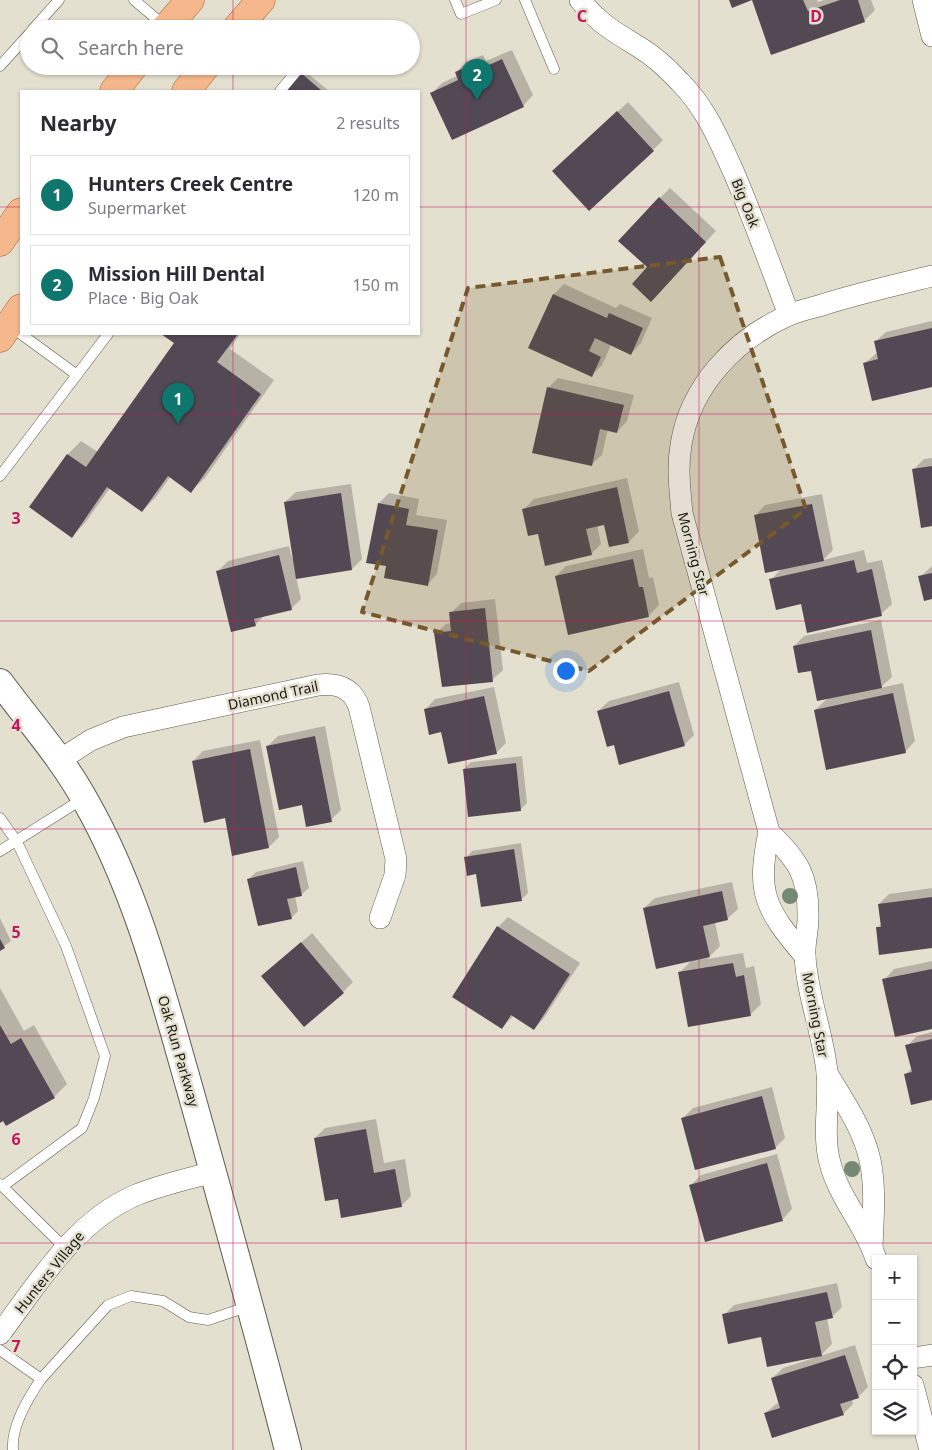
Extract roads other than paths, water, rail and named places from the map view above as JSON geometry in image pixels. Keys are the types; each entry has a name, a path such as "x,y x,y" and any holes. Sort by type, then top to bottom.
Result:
{"main road":[{"path":"173,20 190,0"},
{"path":"115,90 127,75"},
{"path":"187,90 199,75"},
{"path":"0,242 20,213"}],"street":[{"name":"Big Oak","path":"580,0 615,34 640,48 669,72 696,101 711,122 751,212 788,315"},
{"path":"923,0 932,36"},
{"path":"788,315 856,294 932,276"},
{"name":"Morning Star","path":"788,315 734,349 700,392 685,427 678,477 682,513 769,832 762,864 765,896 778,925 805,956"},
{"name":"Oak Run Parkway","path":"0,682 84,798 122,874 146,937 251,1306 288,1450"},
{"name":"Diamond Trail","path":"58,761 91,740 123,727 318,685 336,684 344,687 357,699 396,859 395,875 380,918"},
{"name":"Morning Star","path":"769,832 794,857 805,883 808,917 805,956 827,1073 825,1125 830,1163 849,1209 874,1254"},
{"name":"Morning Star","path":"827,1073 854,1118 870,1159 874,1198 874,1254"},
{"name":"Hunters Village","path":"0,1334 65,1248 87,1226 112,1208 135,1195 213,1172"},
{"path":"917,1357 932,1355"},
{"path":"914,1390 930,1450"}],"lane":[{"path":"41,20 59,0"},
{"path":"134,0 157,20"},
{"path":"455,0 461,14 496,0"},
{"path":"525,0 554,69"},
{"path":"0,66 20,44"},
{"path":"281,90 293,75"},
{"path":"10,323 20,331"},
{"path":"25,335 77,375"},
{"path":"0,476 107,335"},
{"path":"0,851 84,798"},
{"path":"0,818 17,842 66,946 105,1056 94,1098 82,1128 1,1185 65,1248"},
{"path":"12,1450 13,1436 32,1392 41,1379 108,1305 131,1296 163,1301 189,1317 208,1320 251,1306"},
{"path":"0,1350 41,1379"}],"place":[{"name":"Mission Hill Dental","path":"477,100"},
{"name":"Hunters Creek Centre","path":"178,424"}]}
